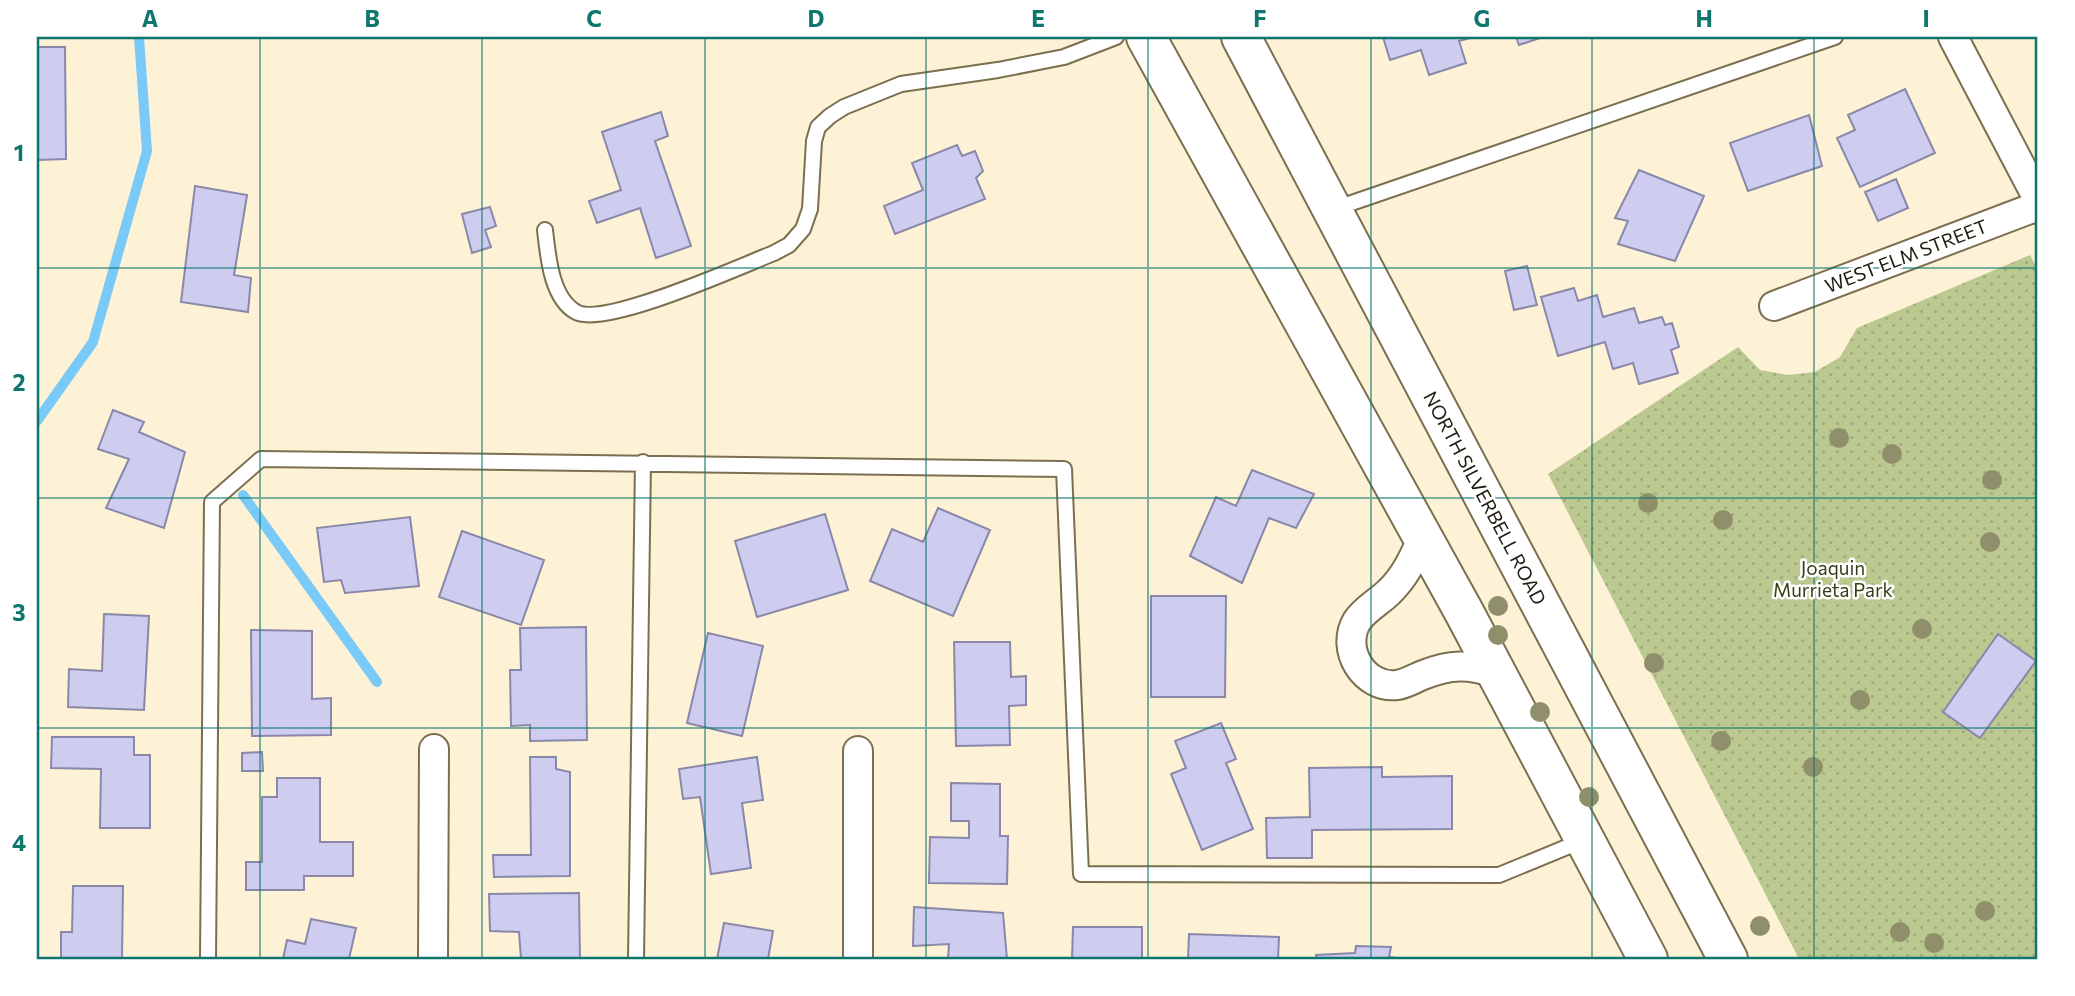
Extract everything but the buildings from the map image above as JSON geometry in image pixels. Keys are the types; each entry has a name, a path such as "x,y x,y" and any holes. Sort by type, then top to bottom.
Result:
{"main road":[{"path":"1146,37 1423,537 1648,959"},
{"name":"NORTH SILVERBELL ROAD","path":"1241,37 1728,959"}],"street":[{"path":"1953,37 2038,199"},
{"name":"WEST ELM STREET","path":"1774,306 2038,206"},
{"path":"1423,537 1410,566 1391,591 1357,622 1352,634 1351,648 1355,660 1363,671 1385,684 1399,685 1437,669 1457,666 1477,667 1496,673"},
{"path":"433,959 434,749"},
{"path":"858,751 858,959"}],"lane":[{"path":"545,230 548,263 562,301 578,314 599,315 633,308 789,245 803,229 810,209 814,141 818,127 844,107 901,84 1064,57 1116,37"},
{"path":"1333,210 1835,37"},
{"path":"208,959 212,502 261,459 1064,469 1081,874 1499,875 1585,840"},
{"path":"636,959 643,462"}],"green space":[{"name":"Joaquin Murrieta Park","path":"2030,255 2038,270 2038,959 1799,959 1548,474 1738,347 1760,370 1788,375 1815,372 1840,357 1857,328"}],"waterway":[{"path":"37,421 93,342 147,151 139,37"},
{"path":"243,495 377,682"}]}
